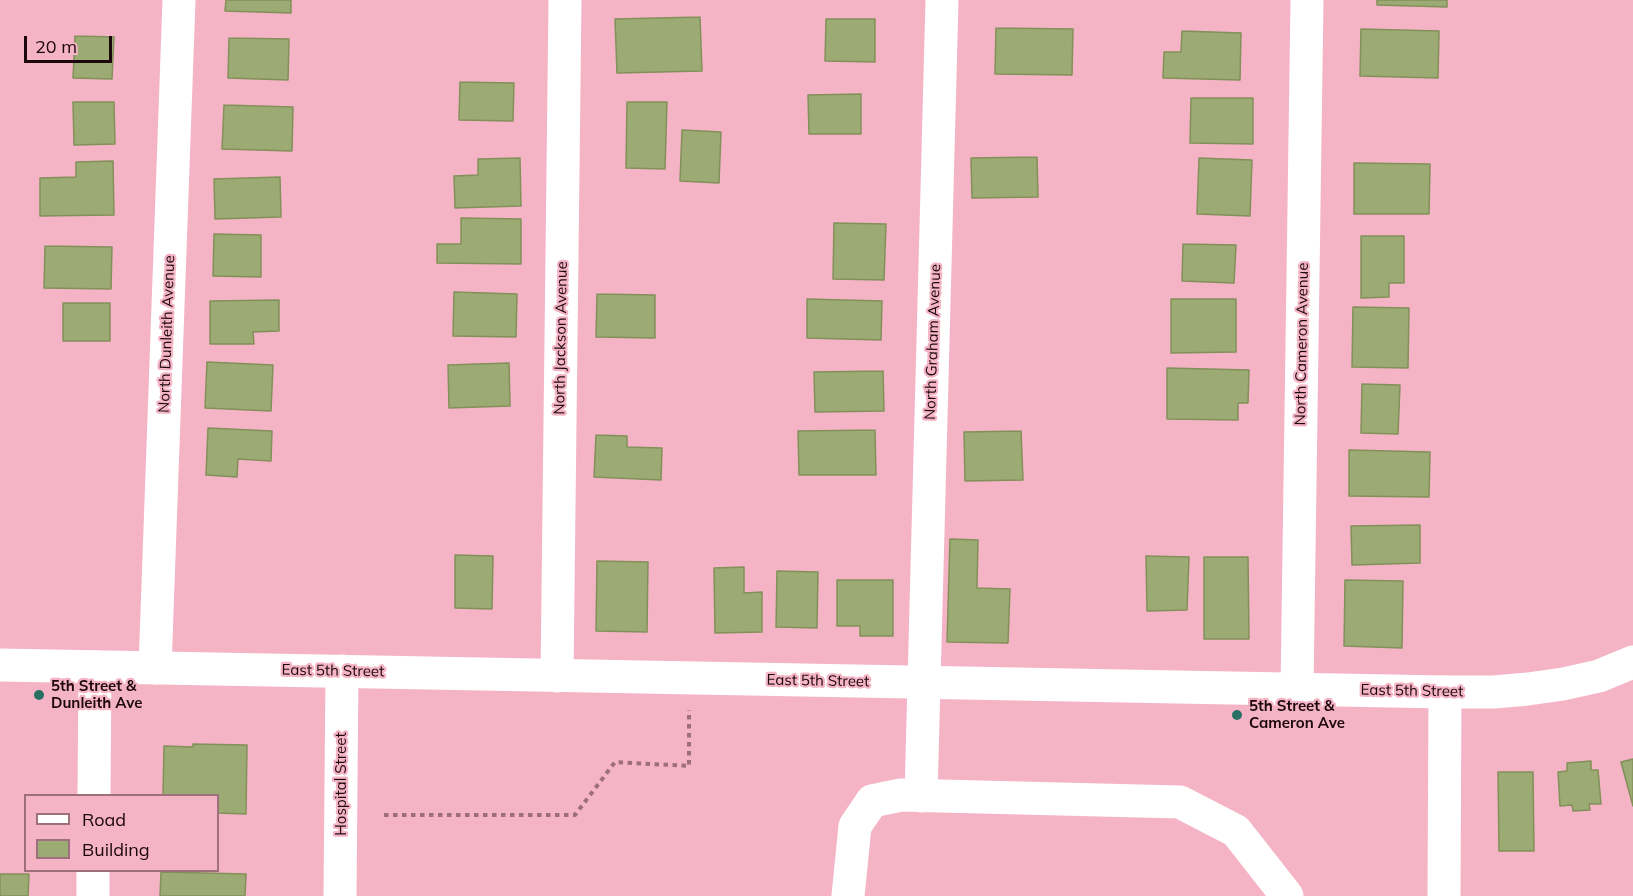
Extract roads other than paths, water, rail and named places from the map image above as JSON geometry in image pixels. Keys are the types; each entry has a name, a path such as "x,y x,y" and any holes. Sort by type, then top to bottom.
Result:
{"street":[{"name":"North Dunleith Avenue","path":"154,668 179,0"},
{"name":"North Jackson Avenue","path":"557,676 565,0"},
{"name":"North Graham Avenue","path":"921,796 942,0"},
{"name":"North Cameron Avenue","path":"1297,689 1306,0"},
{"name":"East 5th Street","path":"0,665 1445,692 1505,691 1563,684 1599,676 1633,662"},
{"path":"94,794 95,667"},
{"name":"Hospital Street","path":"340,896 342,671"},
{"path":"1444,896 1445,692"},
{"path":"848,896 855,826 872,801 901,795 1180,802 1236,831 1287,896"},
{"path":"93,872 93,896"}],"place":[{"name":"5th Street & Dunleith Ave","path":"39,695"},
{"name":"5th Street & Cameron Ave","path":"1237,715"}]}
